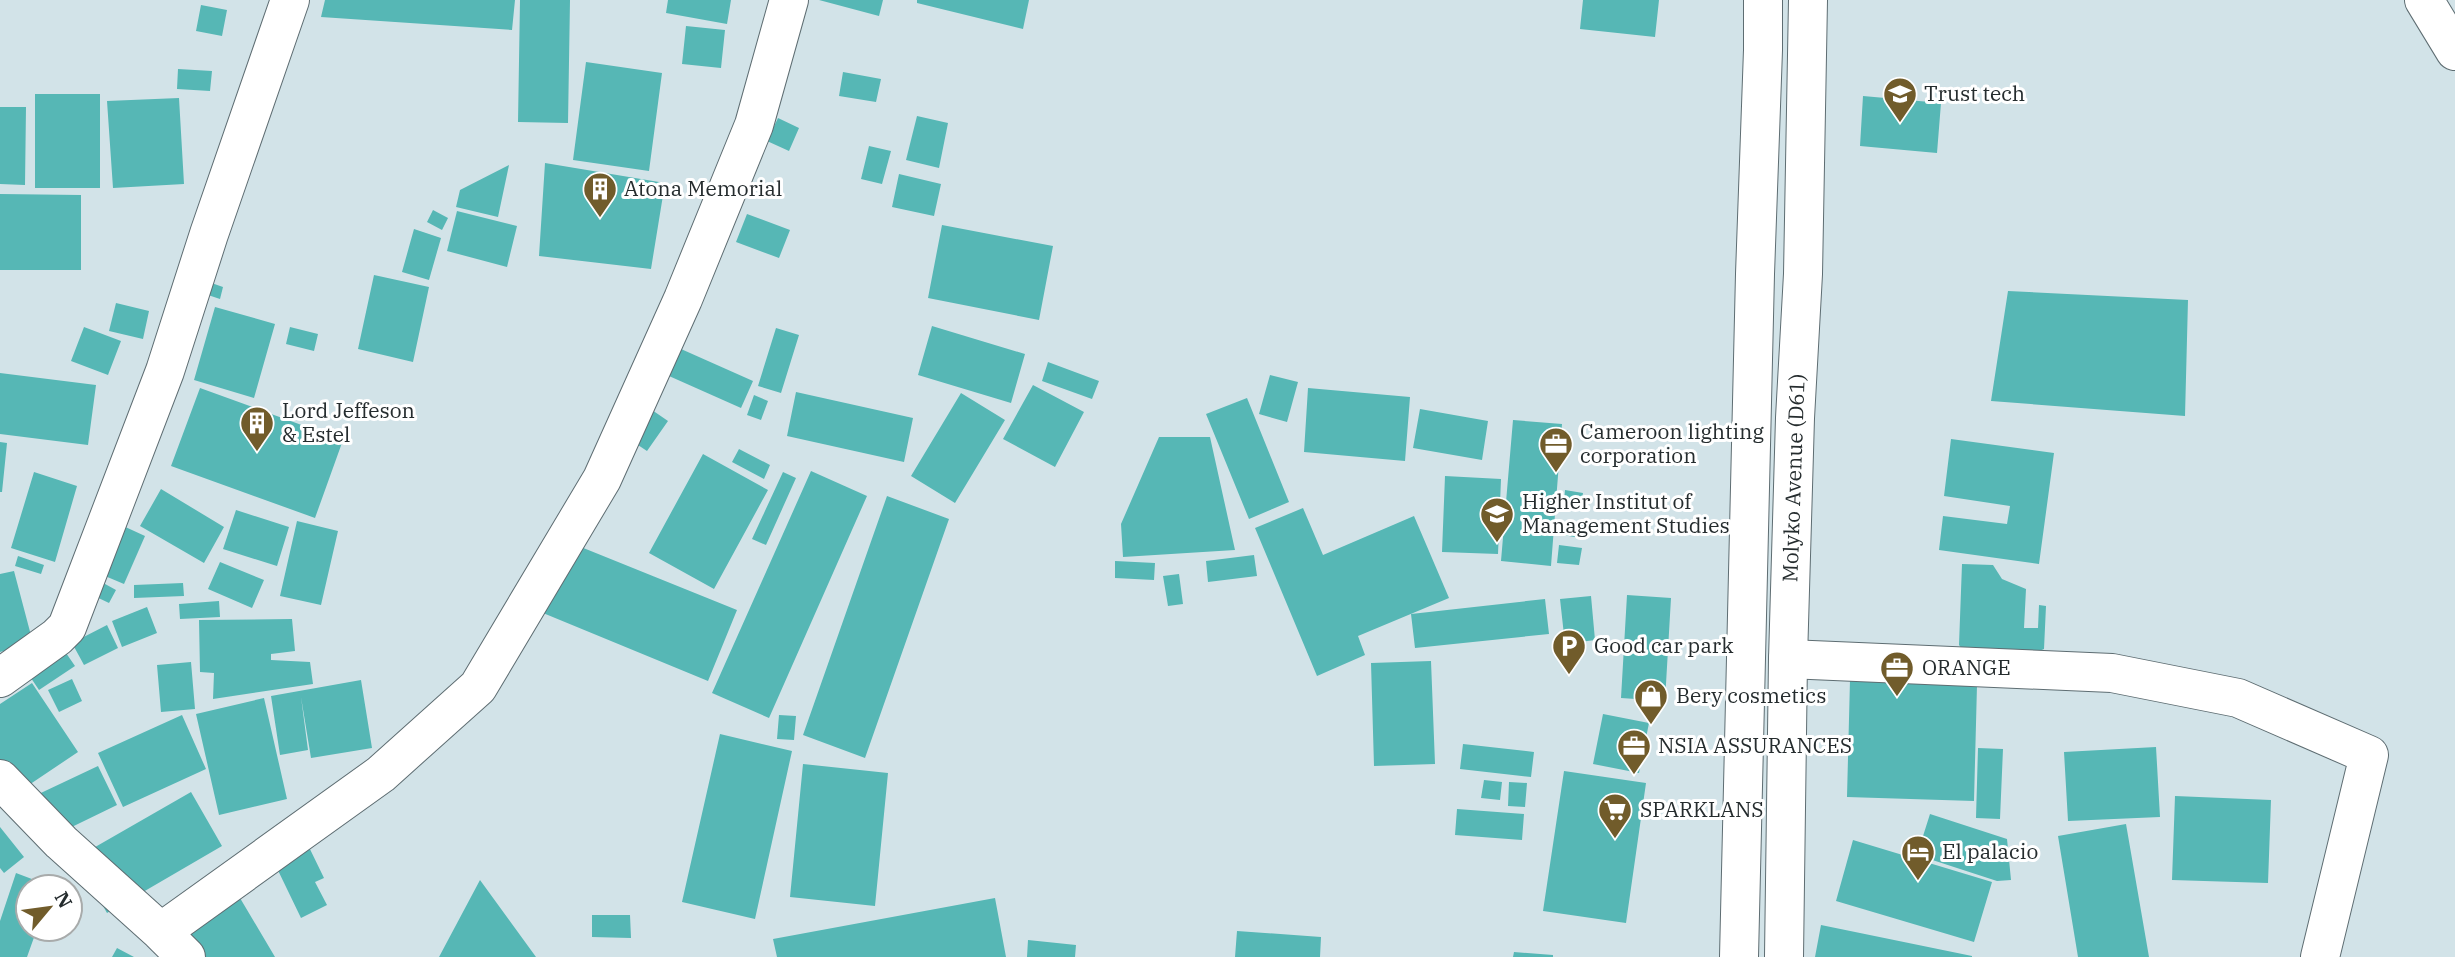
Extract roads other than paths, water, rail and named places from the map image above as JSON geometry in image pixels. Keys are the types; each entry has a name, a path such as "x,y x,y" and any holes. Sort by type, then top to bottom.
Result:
{"main road":[{"path":"0,678 57,638 67,626 165,371 290,0"},
{"path":"0,779 61,842 173,944 381,774 478,687 602,479 684,299 754,125 789,0"},
{"name":"Molyko Avenue (D61)","path":"1739,957 1763,0"},
{"name":"Molyko Avenue (D61)","path":"1784,957 1788,659 1802,274 1808,0"},
{"path":"2424,0 2455,51"},
{"path":"1788,659 2112,673 2238,698 2369,755 2320,957"}],"place":[{"name":"Trust tech","path":"1900,124"},
{"name":"Atona Memorial","path":"600,219"},
{"name":"Lord Jeffeson & Estel","path":"257,453"},
{"name":"Cameroon lighting corporation","path":"1556,474"},
{"name":"Higher Institut of Management Studies","path":"1497,544"},
{"name":"Good car park","path":"1569,676"},
{"name":"ORANGE","path":"1897,698"},
{"name":"Bery cosmetics","path":"1651,726"},
{"name":"NSIA ASSURANCES","path":"1634,776"},
{"name":"SPARKLANS","path":"1615,840"},
{"name":"El palacio","path":"1918,882"}]}
